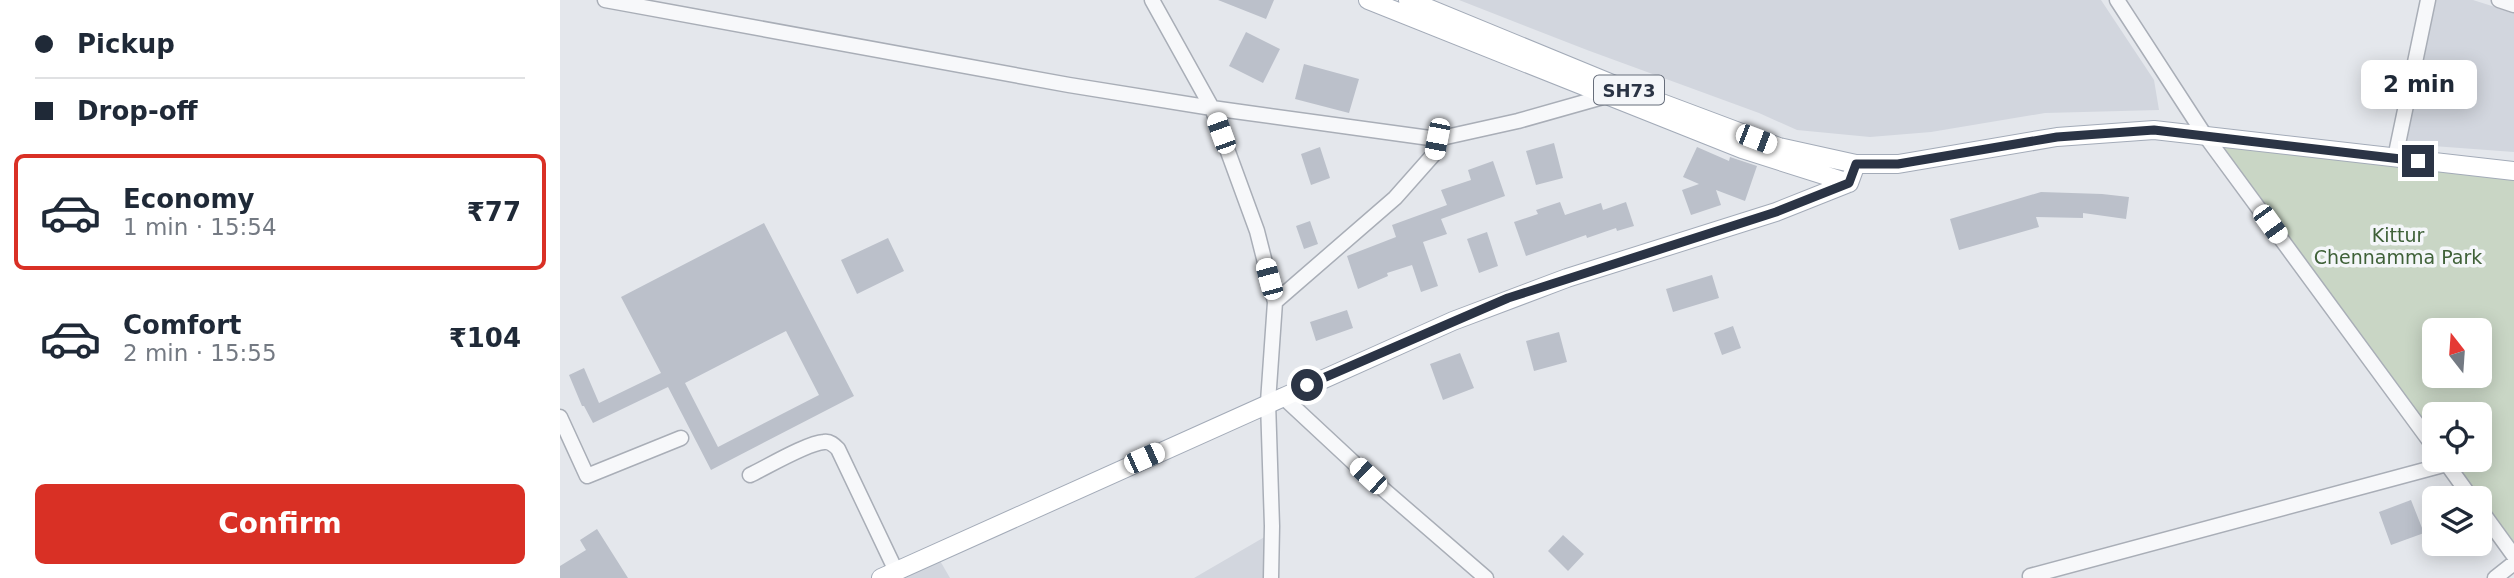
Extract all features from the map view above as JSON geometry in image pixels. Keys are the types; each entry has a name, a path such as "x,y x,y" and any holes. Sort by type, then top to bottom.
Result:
{"main road":[{"path":"1368,0 1742,149 1849,183"},
{"name":"SH73","path":"1408,0 1628,90 1779,147 1856,164 1898,164 2057,137 2154,130 2514,171"},
{"path":"889,574 1453,321 1567,278 1776,212 1849,183 1856,164"}],"street":[{"path":"605,0 1069,85 1437,139 1518,121 1610,95"},
{"path":"1152,0 1212,108 1257,232 1276,302 1271,578"},
{"path":"2117,0 2204,134 2422,431"},
{"path":"2395,158 2428,0"},
{"path":"2499,0 2514,5"},
{"path":"1276,302 1395,198 1434,155 1437,139"},
{"path":"1275,399 1486,578"},
{"path":"560,417 587,476 681,438"},
{"path":"750,475 812,446 824,442 832,443 838,449 889,574"},
{"path":"2031,578 2030,576 2422,468"},
{"path":"2492,526 2514,556"},
{"path":"2495,578 2514,564"}],"shaded area":[{"path":"1459,0 2101,0 2154,80 2159,110 2045,113 1931,132 1870,137 1797,130 1759,113"},
{"path":"2434,0 2473,0 2514,13 2514,152 2406,144"},
{"path":"1268,535 1266,578 1194,578"},
{"path":"939,559 950,578 898,578"}],"green space":[{"name":"Kittur Chennamma Park","path":"2204,134 2514,168 2514,559 2492,529 2492,486 2461,486 2451,472 2492,472 2492,402 2422,402 2422,434"}],"building":[{"path":"1218,0 1274,0 1266,19"},
{"path":"1246,32 1280,49 1263,83 1229,66"},
{"path":"1304,64 1359,79 1349,113 1295,99"},
{"path":"1554,143 1563,178 1536,185 1526,151"},
{"path":"1320,147 1330,178 1311,185 1301,154"},
{"path":"1697,147 1729,161 1730,157 1757,166 1745,201 1716,190 1721,205 1691,215 1682,190 1699,184 1683,177"},
{"path":"1493,161 1505,196 1441,219 1447,234 1423,242 1438,286 1421,292 1412,265 1387,273 1388,276 1358,289 1347,256 1396,237 1392,225 1447,205 1441,190 1471,180 1468,170"},
{"path":"2041,192 2129,197 2126,219 2083,213 2083,218 2036,217 2039,227 1959,250 1950,219"},
{"path":"1560,202 1565,215 1601,203 1603,210 1626,202 1634,226 1617,231 1616,228 1587,238 1586,235 1526,256 1514,222 1538,214 1536,210"},
{"path":"1310,221 1318,244 1304,249 1296,226"},
{"path":"764,223 854,396 711,470 668,387 593,423 582,406 569,375 584,368 599,403 661,373 621,297","holes":["786,331 819,395 718,447 685,383"]},
{"path":"1487,232 1498,266 1479,273 1467,239"},
{"path":"888,238 904,271 857,294 841,260"},
{"path":"1712,275 1719,298 1673,312 1666,289"},
{"path":"1347,310 1353,328 1316,341 1310,322"},
{"path":"1733,326 1741,348 1722,355 1714,333"},
{"path":"1559,332 1567,362 1534,371 1526,341"},
{"path":"1460,353 1474,388 1443,400 1430,364"},
{"path":"2411,500 2422,534 2391,545 2379,512"},
{"path":"597,529 628,578 560,578 560,566 586,550 580,540"},
{"path":"1563,535 1584,554 1568,571 1548,551"}],"route":[{"path":"1307,385 1508,298 1776,212 1849,183 1856,164 1898,164 2057,137 2154,130 2418,161"}]}
